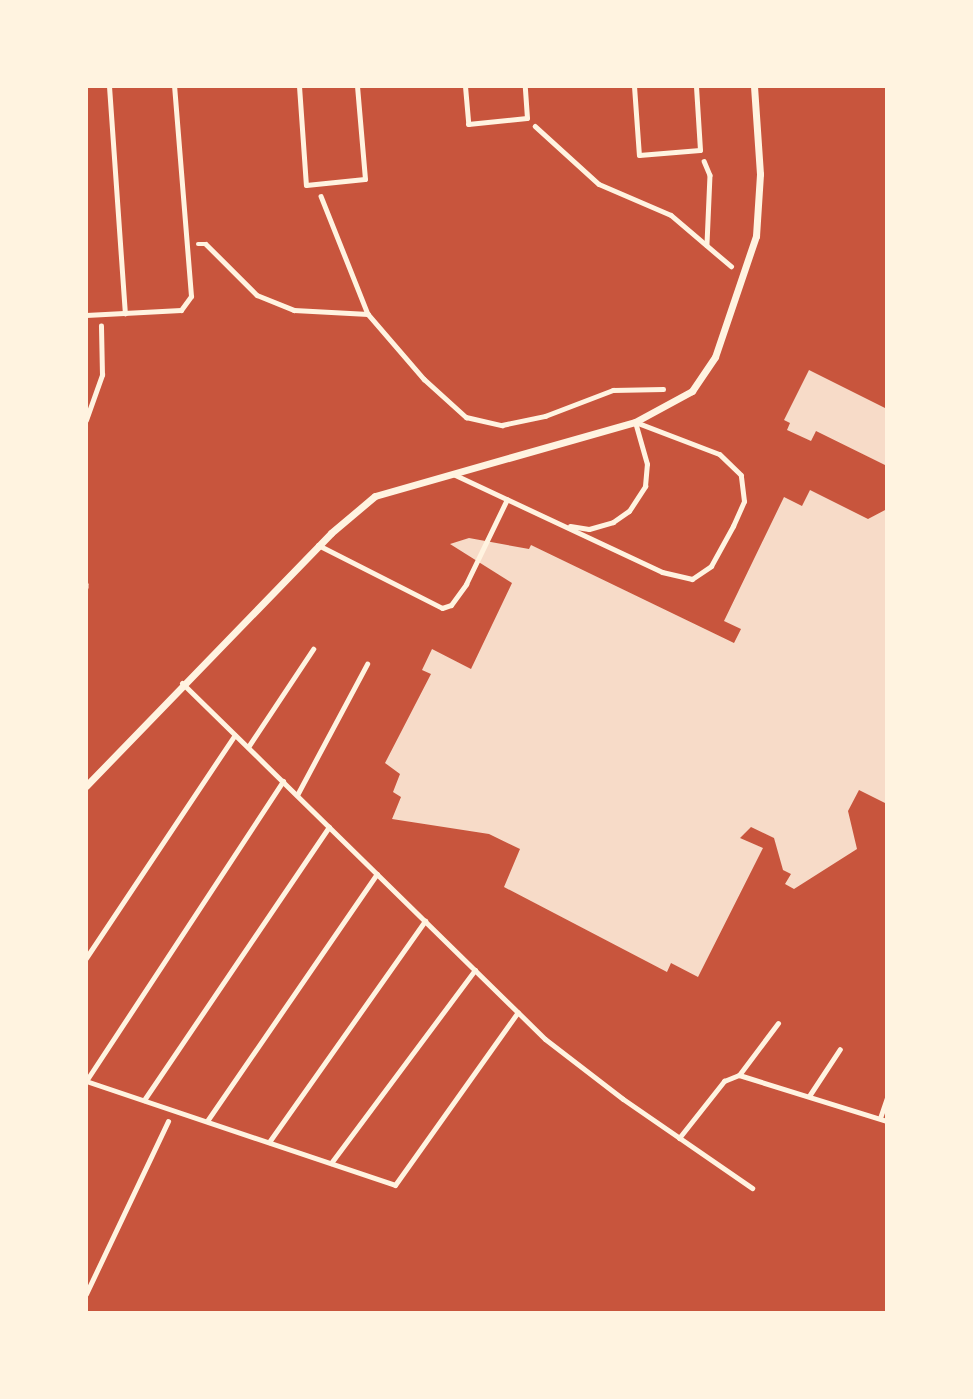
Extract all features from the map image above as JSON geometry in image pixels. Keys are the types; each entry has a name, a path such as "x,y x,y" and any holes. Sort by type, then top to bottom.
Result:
{"street":[{"path":"86,786 182,683 318,545 375,496 635,422 692,391 715,357 756,236 759,186 754,86"}],"lane":[{"path":"109,86 125,313"},
{"path":"86,315 181,310 191,296 174,86"},
{"path":"299,86 306,185 365,179 357,86"},
{"path":"465,86 468,124 527,118 525,86"},
{"path":"634,86 639,155 700,150 696,86"},
{"path":"560,524 589,529 613,522 629,511 645,486 647,464 635,422"},
{"path":"452,473 662,572 692,579 711,566 744,501 741,475 719,454 635,422"},
{"path":"318,545 442,608 451,605 466,584 507,499"},
{"path":"248,747 313,649"},
{"path":"297,795 367,664"},
{"path":"182,683 518,1012 574,1062 752,1188"},
{"path":"86,958 235,735"},
{"path":"283,781 86,1081 395,1185 518,1012"},
{"path":"144,1100 330,827"},
{"path":"207,1122 377,874"},
{"path":"269,1142 425,921"},
{"path":"331,1163 475,970"},
{"path":"679,1138 724,1081 739,1075 778,1023"},
{"path":"809,1097 840,1049"},
{"path":"739,1075 887,1121"},
{"path":"880,1118 887,1098"}],"path":[{"path":"527,118 599,184 671,215 742,276"},
{"path":"700,150 710,175 707,246"},
{"path":"317,183 368,313 424,379 466,417 502,425 545,416 613,390 657,386 680,397"},
{"path":"187,245 205,244 257,295 294,310 368,313"},
{"path":"86,420 102,375 100,314"},
{"path":"86,1294 173,1110"}],"building":[{"path":"809,370 887,409 887,466 816,431 811,441 787,430 790,423 784,420"},
{"path":"810,490 868,519 887,509 887,804 859,790 848,811 857,849 794,889 785,884 791,874 783,870 774,838 751,827 740,838 763,848 698,977 671,963 667,972 504,887 520,849 489,834 392,819 401,797 393,792 400,774 385,763 431,674 422,670 432,649 471,669 512,583 450,544 469,538 529,549 531,545 734,643 741,629 724,621 784,497 802,506"}]}
